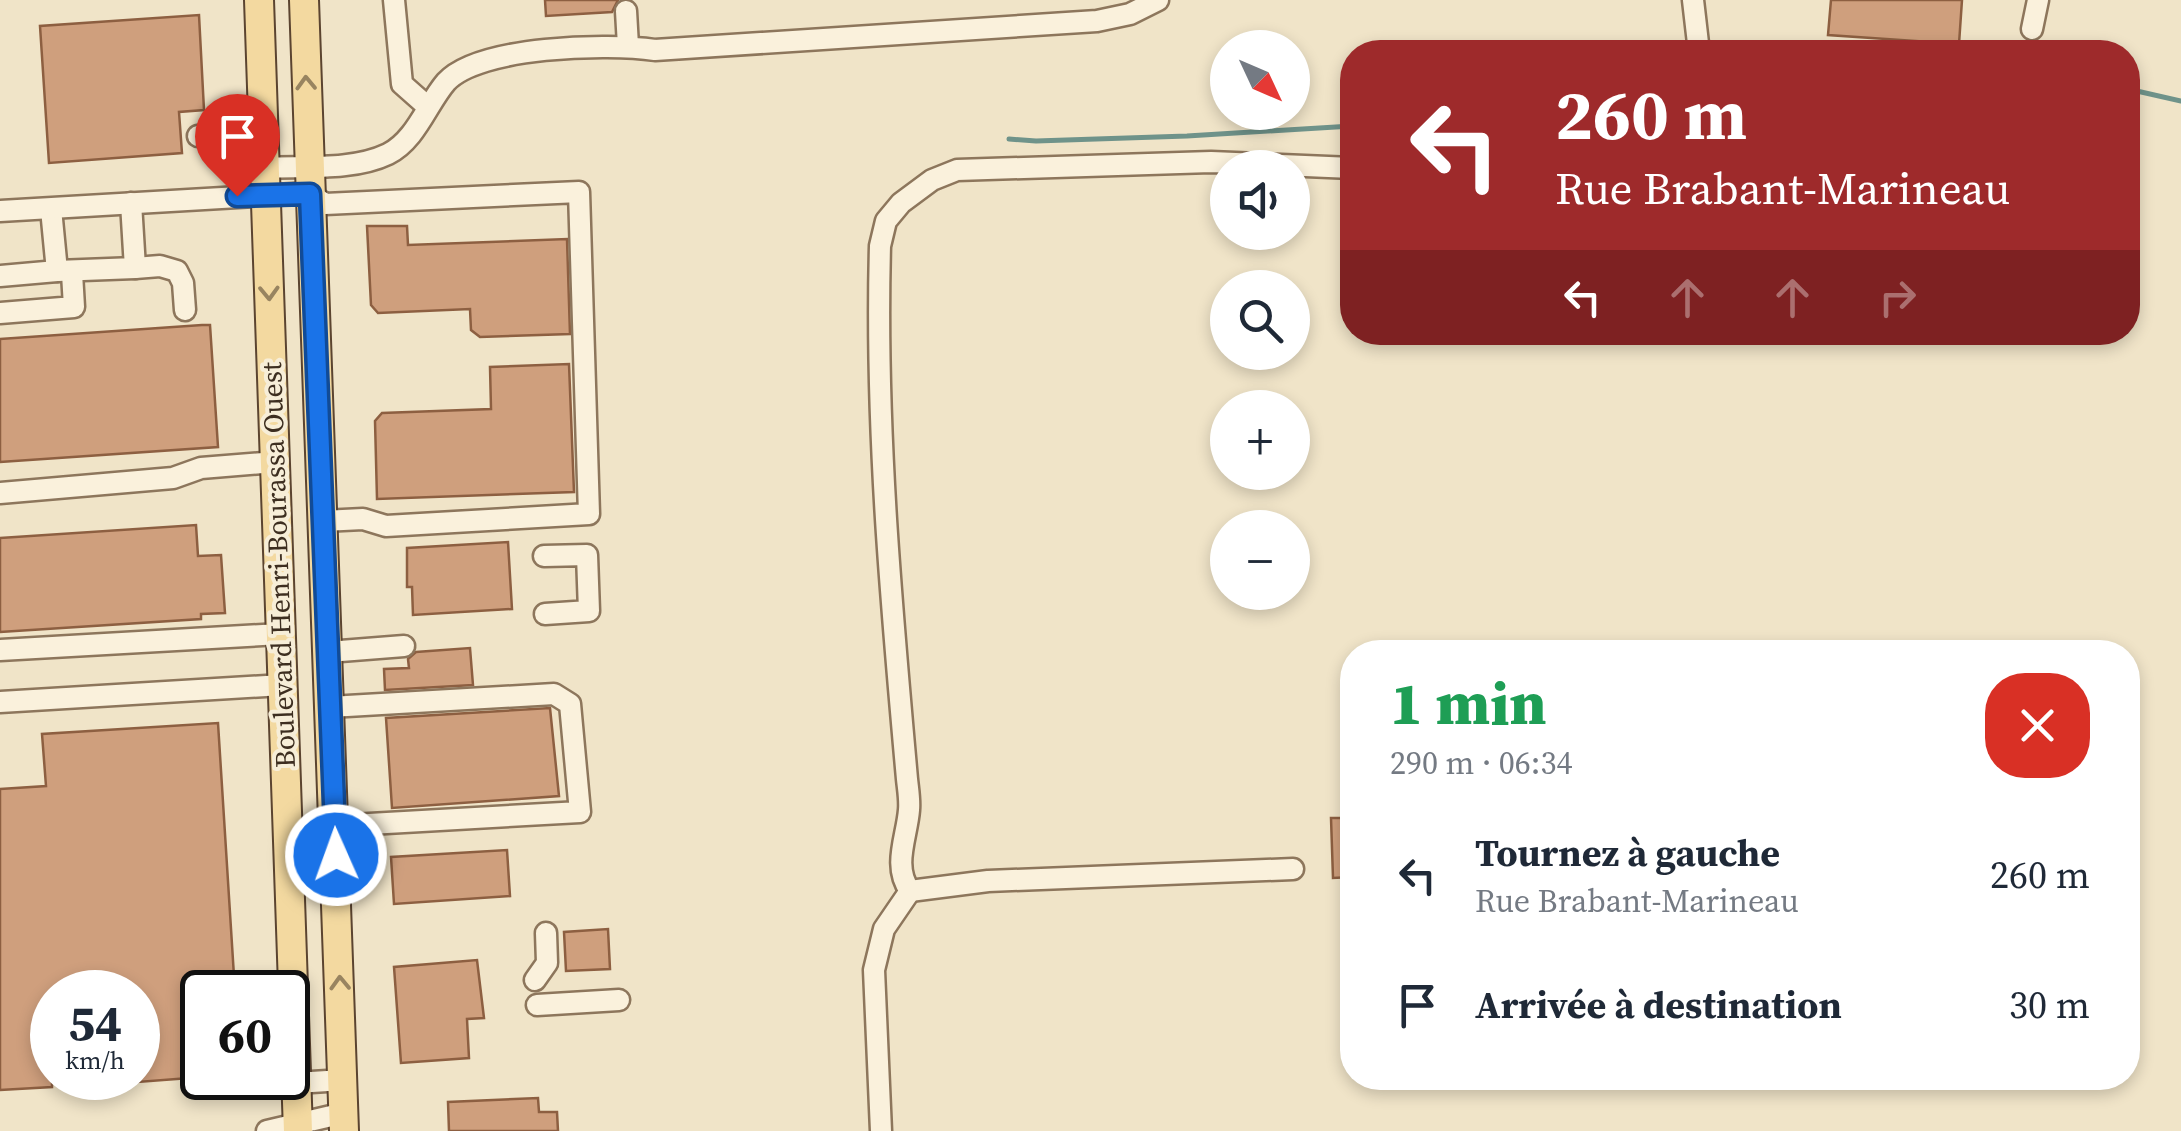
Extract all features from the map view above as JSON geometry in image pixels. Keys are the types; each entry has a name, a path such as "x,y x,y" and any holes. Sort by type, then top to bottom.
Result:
{"main road":[{"name":"Boulevard Henri-Bourassa Ouest","path":"260,0 292,970"},
{"name":"Boulevard Henri-Bourassa Ouest","path":"304,0 344,1122"},
{"name":"Boulevard Henri-Bourassa Ouest","path":"297,1100 298,1128"}],"street":[{"path":"394,0 402,84 428,107"},
{"path":"0,211 131,203 309,179 390,153 410,135 450,78 480,60 512,54 628,46 655,50 1094,21 1130,14 1158,0"},
{"path":"1693,0 1698,40"},
{"path":"2032,28 2038,0"},
{"path":"626,11 628,46"},
{"path":"198,136 224,134"},
{"path":"910,890 904,882 900,860 910,808 890,610 880,449 880,246 886,221 915,191 957,170 1210,162 1340,167"},
{"path":"309,179 325,204 579,192 589,514 386,526 363,519 323,521"},
{"path":"131,203 135,268"},
{"path":"0,313 74,307 51,208"},
{"path":"0,276 160,266 177,271 183,283 185,310"},
{"path":"0,493 173,478 201,468 274,462"},
{"path":"544,556 587,554 589,612 546,614"},
{"path":"0,650 280,634"},
{"path":"328,652 404,646"},
{"path":"0,702 282,685"},
{"path":"330,707 554,694 570,704 580,812 334,826"},
{"path":"881,1131 874,970 884,929 910,890 988,881 1293,869"},
{"path":"535,980 552,947"},
{"path":"538,1006 618,1000"},
{"path":"310,1082 343,1080"},
{"path":"267,1131 344,1122"}],"building":[{"path":"545,0 618,0 612,12 546,16"},
{"path":"1831,0 1962,0 1959,40 1828,35"},
{"path":"199,15 204,110 179,112 182,153 49,163 40,26"},
{"path":"367,226 407,226 408,245 567,239 570,334 480,337 471,330 470,309 378,313 371,305"},
{"path":"210,325 218,447 0,462 0,339"},
{"path":"569,364 574,492 377,499 375,421 382,413 491,409 490,367"},
{"path":"196,525 198,556 221,555 225,613 201,614 201,619 0,632 0,538"},
{"path":"508,542 512,609 413,615 412,587 407,587 407,548"},
{"path":"470,648 473,685 385,690 384,669 409,668 408,659 416,652"},
{"path":"550,708 559,796 392,808 386,718"},
{"path":"218,723 234,970 180,970 180,1079 160,1080 160,970 30,970 30,1088 0,1090 0,789 46,786 42,734"},
{"path":"1331,818 1340,818 1340,878 1333,878"},
{"path":"507,850 510,896 394,904 391,857"},
{"path":"608,929 610,969 566,971 564,932"},
{"path":"477,960 484,1018 467,1019 469,1058 401,1063 394,967"},
{"path":"538,1098 539,1112 557,1112 558,1131 449,1131 448,1102"}],"waterway":[{"path":"2140,92 2181,101"},
{"path":"1009,139 1187,136 1340,127"}],"route":[{"path":"237,196 310,194 336,855"}]}
